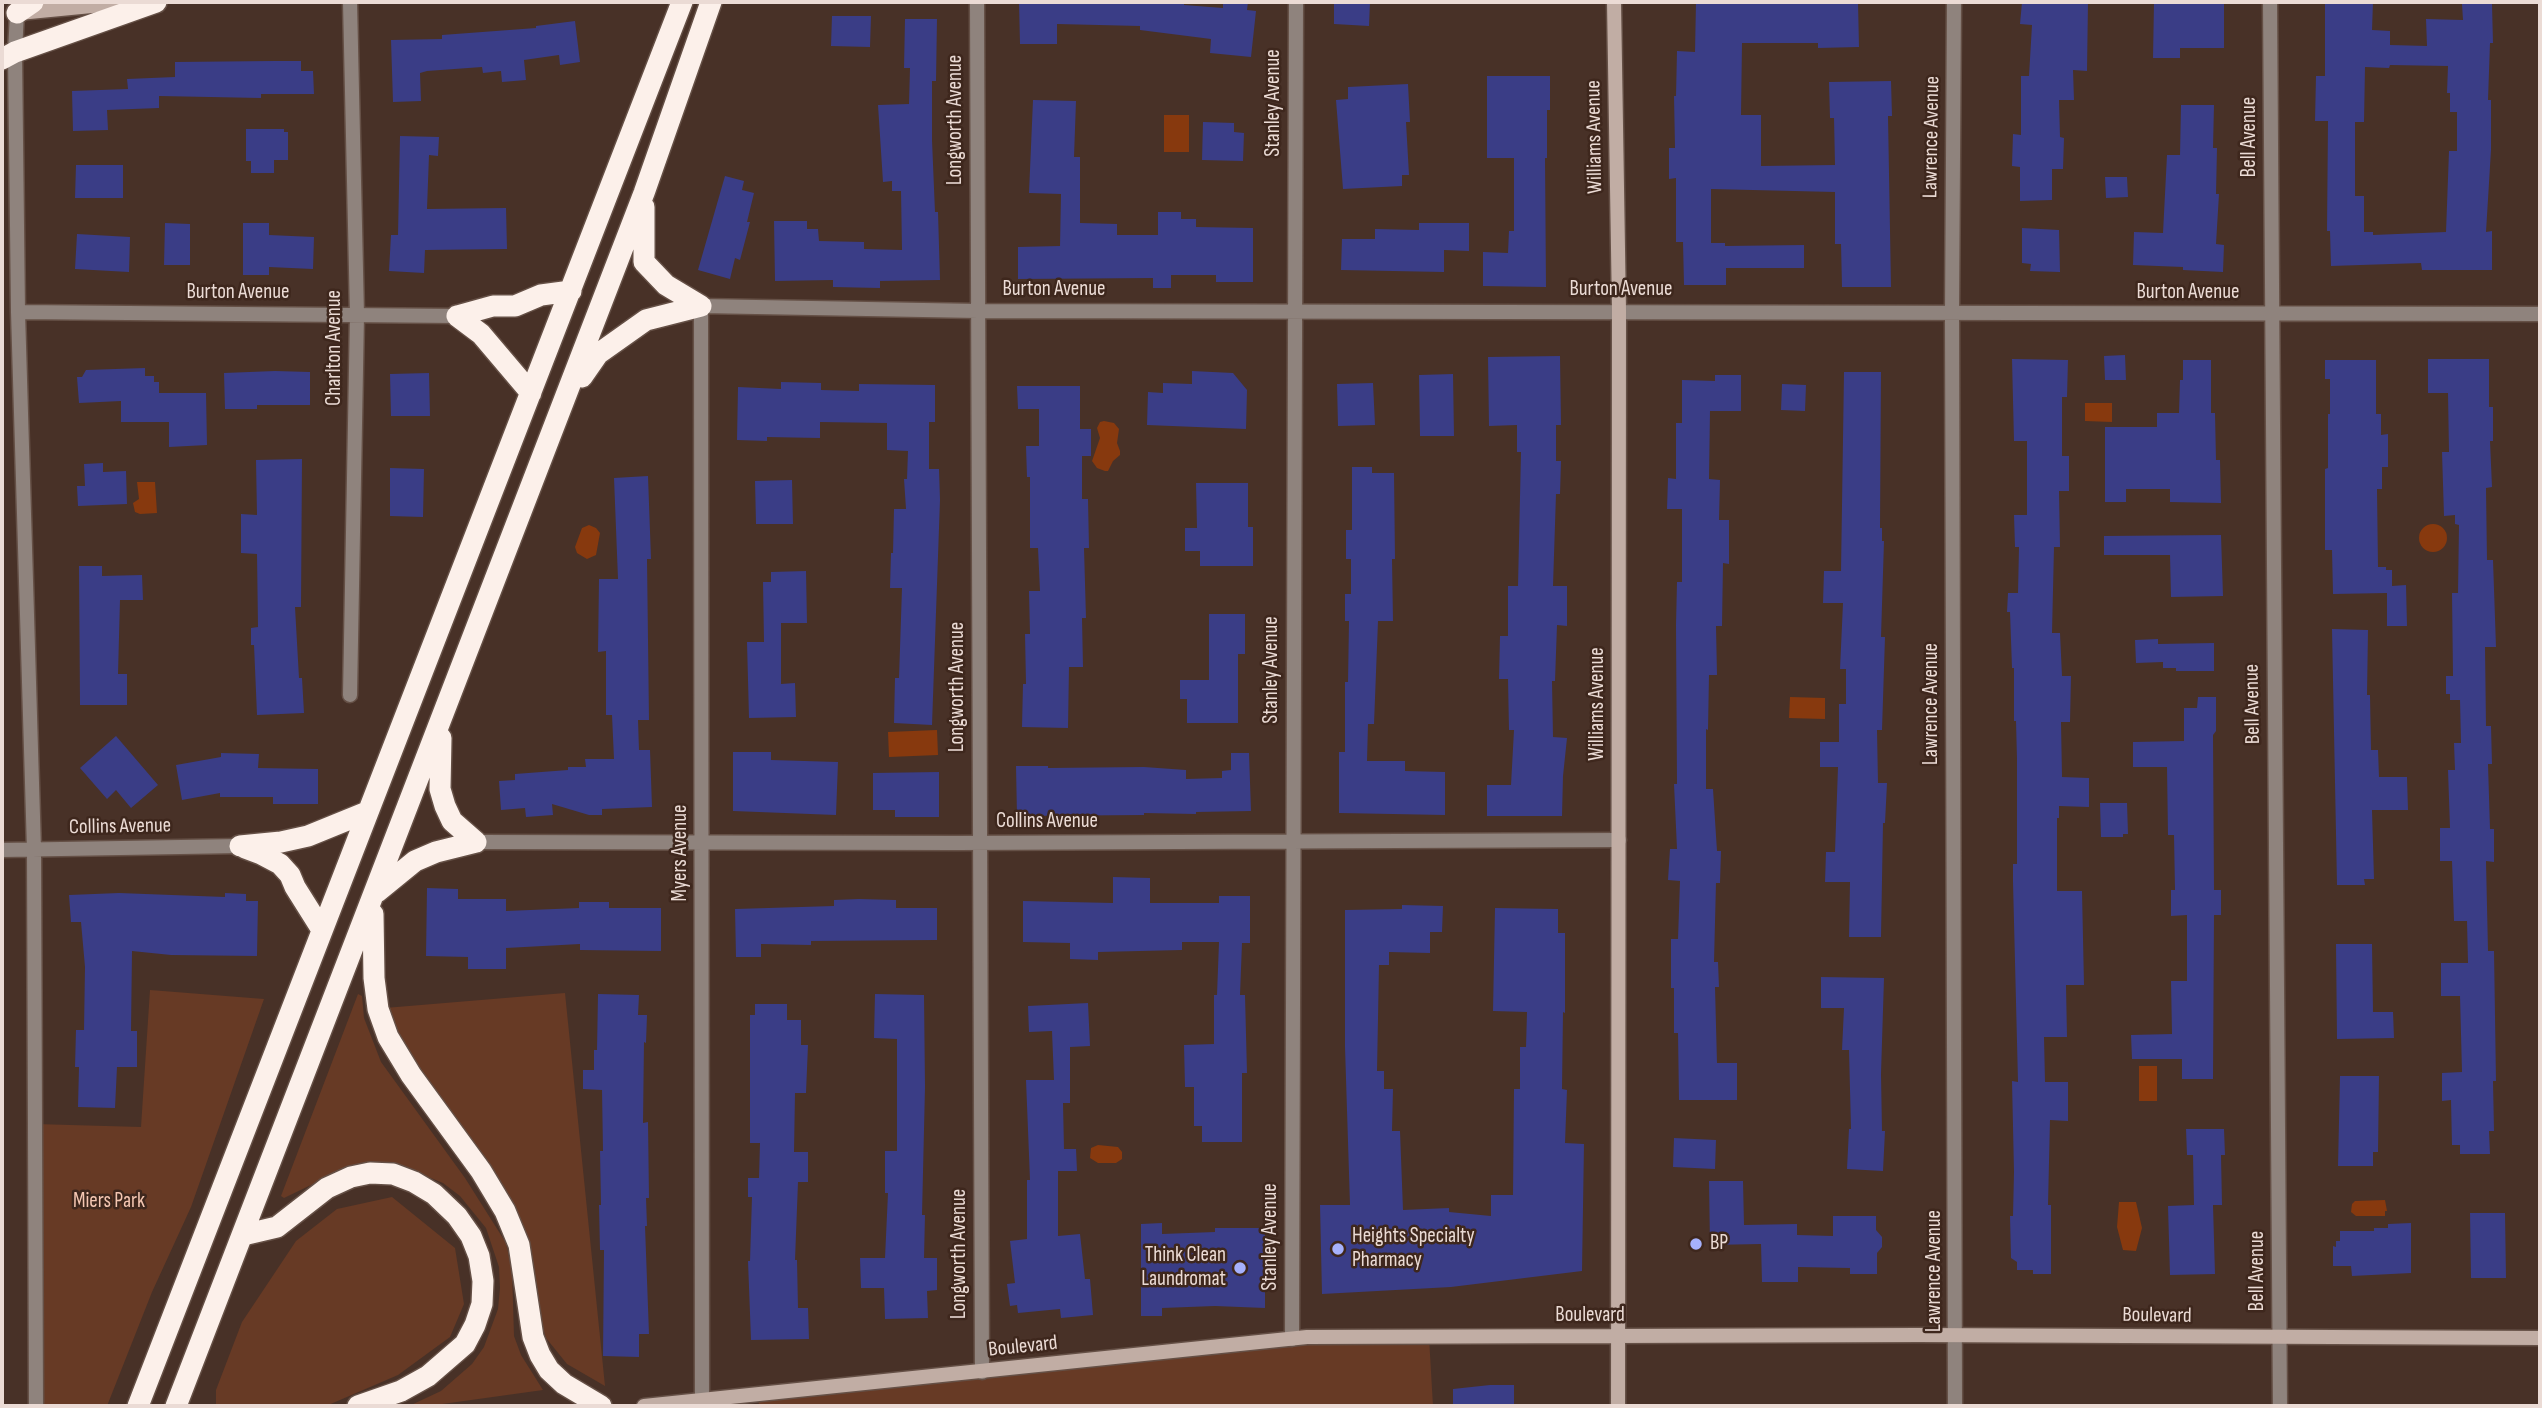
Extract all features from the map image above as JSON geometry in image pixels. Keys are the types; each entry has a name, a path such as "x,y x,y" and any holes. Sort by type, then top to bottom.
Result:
{"highway":[{"path":"8,56 156,2"},
{"path":"141,1400 682,3"},
{"path":"179,1399 645,193 711,3"},
{"path":"645,193 644,262 666,285 701,306"},
{"path":"457,316 493,306 515,306 541,295 571,291"},
{"path":"559,411 598,354 646,320 701,306"},
{"path":"457,316 481,334 531,393"},
{"path":"442,722 440,789 452,821 476,842"},
{"path":"240,846 309,836 367,812"},
{"path":"476,842 436,852 415,861 374,897 374,978 378,1009 388,1037 411,1075 481,1171 505,1211 519,1245 533,1337 540,1355 564,1384 601,1406"},
{"path":"240,846 280,864 290,875 322,930"},
{"path":"243,1235 277,1227 327,1188 351,1177 370,1173 393,1174 434,1194 457,1216 471,1236 479,1256 483,1281 482,1304 465,1344 428,1376 401,1391 358,1406"}],"street":[{"path":"37,1406 34,850 8,56 25,8 133,2"},
{"name":"Charlton Avenue","path":"350,2 357,315 350,695"},
{"name":"Longworth Avenue","path":"977,2 982,1372"},
{"name":"Stanley Avenue","path":"1292,1339 1296,2"},
{"name":"Williams Avenue","path":"1614,2 1619,310 1619,1406"},
{"name":"Lawrence Avenue","path":"1954,2 1951,314 1955,1406"},
{"name":"Bell Avenue","path":"2270,2 2280,1406"},
{"name":"Burton Avenue","path":"701,306 978,311 1619,310 1951,314 2540,314"},
{"name":"Myers Avenue","path":"701,306 702,1400"},
{"name":"Burton Avenue","path":"18,312 457,316"},
{"name":"Collins Avenue","path":"476,842 1619,841"},
{"name":"Collins Avenue","path":"2,850 240,846"},
{"name":"Boulevard","path":"644,1406 702,1400 759,1401 982,1372 1292,1339 1956,1335 2279,1339 2540,1338"}],"green space":[{"name":"Miers Park","path":"150,990 264,999 191,1207 152,1292 107,1406 31,1406 35,1124 141,1127"},
{"path":"565,993 605,1386 567,1364 546,1338 528,1241 413,1065 385,1008"},
{"path":"358,994 362,996 364,1018 381,1062 465,1178 506,1243 512,1271 514,1336 521,1355 543,1390 428,1406 409,1406 441,1391 472,1364 484,1347 498,1309 499,1267 486,1228 460,1196 443,1183 404,1167 384,1164 342,1170 284,1198 281,1196"},
{"path":"392,1197 455,1248 464,1304 450,1337 398,1375 326,1406 216,1406 216,1390 242,1322 296,1241 337,1209"},
{"path":"1359,1337 1429,1337 1433,1406 759,1406 758,1395"}],"shaded area":[{"path":"1164,115 1189,115 1189,152 1164,152"},
{"path":"2085,403 2112,403 2112,422 2085,421"},
{"path":"1100,422 1114,423 1119,429 1117,443 1120,455 1108,471 1097,468 1092,461 1100,438 1097,428"},
{"path":"137,482 155,482 157,513 135,512 133,503 139,499"},
{"path":"2433,524 2443,528 2447,538 2443,548 2433,552 2423,548 2419,538 2423,528"},
{"path":"589,525 600,533 596,555 587,559 577,553 575,547 582,528"},
{"path":"1790,697 1825,698 1825,719 1789,718"},
{"path":"937,730 938,755 889,757 888,732"},
{"path":"2139,1066 2157,1066 2157,1101 2139,1101"},
{"path":"1098,1145 1118,1147 1122,1152 1122,1159 1116,1163 1098,1163 1090,1158 1091,1148"},
{"path":"2385,1200 2385,1216 2356,1216 2351,1212 2355,1201"},
{"path":"2119,1202 2136,1202 2142,1228 2136,1251 2123,1250 2117,1227"}],"building":[{"path":"1019,2 1184,2 1184,5 1223,8 1223,2 1248,2 1247,10 1256,11 1251,57 1210,53 1211,39 1140,30 1140,26 1057,24 1057,44 1020,44"},
{"path":"1334,2 1370,2 1369,26 1334,24"},
{"path":"1696,2 1858,2 1859,47 1818,48 1818,43 1742,43 1741,115 1761,115 1761,166 1835,165 1834,118 1830,118 1829,82 1891,81 1892,116 1888,116 1891,287 1842,287 1841,244 1835,244 1835,192 1711,189 1711,243 1725,243 1725,246 1804,245 1804,268 1726,268 1726,285 1684,285 1683,242 1676,242 1676,178 1669,179 1669,148 1675,148 1677,51 1695,52"},
{"path":"2022,2 2088,2 2087,71 2073,70 2074,100 2059,100 2060,137 2064,138 2063,169 2052,169 2052,200 2020,201 2020,167 2012,166 2013,134 2021,135 2021,76 2029,76 2032,25 2020,24"},
{"path":"2154,2 2224,2 2224,48 2180,48 2180,58 2153,58"},
{"path":"2325,2 2373,2 2372,30 2390,31 2390,45 2427,46 2426,19 2463,20 2462,4 2492,4 2493,43 2490,43 2488,100 2491,100 2491,150 2486,232 2492,231 2492,270 2422,270 2421,263 2331,266 2330,231 2327,231 2328,121 2315,121 2316,76 2325,76","holes":["2448,66 2447,93 2450,93 2450,112 2457,112 2457,151 2449,151 2446,232 2373,235 2373,232 2364,232 2364,196 2355,196 2355,122 2364,122 2365,67"]},
{"path":"832,16 871,16 870,47 831,46"},
{"path":"905,19 937,19 936,81 932,81 932,140 940,280 880,281 880,288 833,287 833,280 775,281 774,221 807,221 807,229 818,229 819,241 864,242 864,249 902,250 901,191 892,191 892,181 883,182 878,105 909,104 910,68 904,68"},
{"path":"575,21 580,62 560,65 559,55 524,60 526,80 502,82 501,71 483,73 482,67 427,71 420,73 421,101 393,102 391,40 442,39 442,35 536,28"},
{"path":"301,61 301,71 313,71 314,94 261,94 261,98 159,96 159,108 107,110 108,130 73,131 72,91 128,89 127,79 175,77 175,62"},
{"path":"1487,76 1550,76 1545,158 1546,287 1483,286 1483,252 1508,253 1509,231 1514,231 1514,158 1487,158"},
{"path":"1408,84 1410,122 1406,122 1409,175 1402,175 1402,186 1343,189 1336,100 1348,99 1348,87"},
{"path":"1033,100 1076,101 1074,157 1080,157 1080,223 1117,224 1117,235 1158,235 1158,212 1181,212 1181,219 1196,219 1196,227 1253,228 1253,282 1216,282 1216,275 1171,275 1171,288 1153,288 1153,278 1018,279 1018,247 1060,246 1061,194 1029,193"},
{"path":"2181,105 2214,105 2213,148 2217,148 2216,194 2219,194 2216,244 2224,245 2223,272 2133,265 2134,232 2163,233 2167,155 2180,155"},
{"path":"1203,122 1234,123 1234,132 1244,133 1243,161 1202,160"},
{"path":"246,129 284,129 284,132 288,132 288,160 274,160 274,173 251,173 251,161 246,161"},
{"path":"400,136 439,137 438,156 429,155 427,209 506,208 507,249 425,250 424,273 389,271 391,235 398,235"},
{"path":"76,165 123,165 123,198 75,198"},
{"path":"725,176 744,181 742,190 754,193 740,260 735,258 730,279 698,270"},
{"path":"2105,177 2127,177 2128,197 2106,198"},
{"path":"165,223 190,224 190,265 164,265"},
{"path":"243,223 269,223 269,235 314,237 313,269 269,267 269,275 243,275"},
{"path":"1419,223 1469,223 1469,251 1444,250 1444,272 1341,270 1342,239 1375,239 1375,229 1419,230"},
{"path":"2022,228 2059,230 2060,272 2030,271 2031,264 2022,263"},
{"path":"77,234 130,237 129,272 75,269"},
{"path":"2125,355 2126,380 2105,380 2104,356"},
{"path":"1560,356 1561,425 1556,425 1556,461 1561,461 1560,494 1556,494 1553,586 1567,586 1567,626 1557,625 1555,681 1552,681 1553,737 1567,738 1562,816 1487,816 1487,785 1511,785 1514,730 1509,730 1508,679 1499,679 1500,636 1508,636 1508,586 1518,586 1521,452 1517,452 1517,425 1489,426 1488,357"},
{"path":"2012,359 2068,360 2067,397 2062,397 2062,456 2069,456 2069,491 2059,491 2060,547 2054,547 2052,633 2060,633 2062,676 2071,676 2070,722 2061,722 2062,777 2089,778 2089,807 2059,806 2057,818 2057,891 2082,891 2084,985 2066,985 2067,1037 2044,1037 2045,1082 2068,1082 2068,1121 2050,1120 2048,1205 2051,1205 2051,1274 2033,1274 2033,1270 2017,1270 2017,1262 2011,1258 2010,1216 2013,1216 2014,1172 2012,1081 2018,1082 2013,882 2013,864 2017,864 2017,759 2014,668 2010,612 2007,612 2008,593 2018,593 2019,547 2015,547 2014,515 2027,515 2027,441 2014,441"},
{"path":"2428,359 2489,359 2489,407 2493,407 2493,441 2490,441 2492,487 2486,488 2487,560 2493,560 2496,647 2485,647 2486,726 2491,726 2492,764 2488,764 2490,829 2494,829 2494,862 2486,861 2488,951 2494,951 2496,1081 2493,1081 2494,1131 2489,1131 2490,1154 2460,1154 2460,1145 2452,1145 2451,1100 2442,1101 2442,1073 2462,1072 2460,996 2441,996 2441,963 2468,963 2467,921 2454,921 2452,861 2440,861 2440,828 2450,828 2448,770 2455,770 2454,743 2461,743 2460,700 2450,700 2450,694 2446,694 2446,676 2453,676 2452,593 2458,593 2459,525 2455,524 2455,515 2444,516 2442,452 2449,452 2448,393 2428,393"},
{"path":"2183,360 2211,360 2211,413 2215,413 2216,460 2220,460 2221,503 2170,502 2170,489 2126,489 2126,502 2105,502 2105,427 2157,427 2157,413 2179,413"},
{"path":"2325,360 2376,360 2376,414 2381,414 2381,435 2388,434 2388,467 2382,467 2382,489 2377,489 2378,567 2392,570 2392,586 2406,585 2407,626 2387,626 2387,593 2333,594 2332,550 2325,550 2325,469 2328,468 2330,379 2325,379"},
{"path":"145,368 145,376 154,376 154,382 159,382 159,393 206,393 207,445 169,447 169,422 121,422 121,401 79,403 77,377 82,377 86,370"},
{"path":"1192,371 1233,373 1247,390 1246,429 1147,425 1148,392 1163,393 1163,383 1192,384"},
{"path":"310,372 310,405 257,405 257,409 225,409 224,373"},
{"path":"1844,372 1881,372 1880,528 1884,541 1881,637 1885,637 1882,730 1877,730 1878,783 1887,783 1883,823 1881,937 1849,937 1850,882 1825,882 1826,852 1835,852 1838,767 1820,767 1820,742 1839,742 1839,704 1846,704 1846,669 1840,669 1843,603 1823,603 1824,571 1841,571"},
{"path":"429,373 430,416 391,416 390,374"},
{"path":"1453,374 1454,436 1420,436 1419,375"},
{"path":"1715,375 1741,375 1741,411 1710,411 1709,479 1720,480 1719,520 1729,520 1729,564 1723,563 1722,626 1716,626 1717,675 1709,675 1708,730 1706,729 1706,789 1713,789 1717,851 1721,851 1720,883 1716,883 1714,962 1718,962 1719,987 1715,987 1717,1063 1737,1063 1737,1100 1679,1100 1678,1033 1674,1033 1674,988 1671,988 1671,939 1678,939 1680,881 1668,880 1670,849 1677,849 1674,784 1677,784 1676,625 1677,582 1682,582 1682,509 1667,509 1668,478 1676,479 1676,423 1682,423 1682,380 1715,381"},
{"path":"781,382 821,383 821,390 859,391 859,384 935,385 935,422 929,422 929,469 939,469 940,500 932,725 894,723 895,678 899,678 902,588 890,588 891,553 894,509 906,509 904,479 907,479 908,451 887,450 887,423 820,422 820,438 767,437 767,441 737,440 738,387 781,389"},
{"path":"1373,383 1375,425 1338,426 1337,384"},
{"path":"1782,384 1806,385 1805,411 1781,410"},
{"path":"1017,386 1080,386 1080,429 1091,429 1091,456 1082,456 1082,499 1088,499 1089,548 1084,548 1086,618 1082,618 1083,667 1069,667 1068,728 1022,727 1023,684 1026,684 1025,634 1030,634 1029,591 1040,591 1038,548 1030,548 1030,477 1027,477 1026,446 1039,446 1039,409 1018,409"},
{"path":"302,459 301,607 295,607 304,713 257,715 251,628 258,627 257,554 241,553 241,514 257,515 256,460"},
{"path":"103,463 103,472 126,471 127,504 78,506 77,486 85,486 84,464"},
{"path":"1352,467 1372,467 1372,473 1394,473 1393,621 1378,621 1374,724 1368,724 1367,761 1405,761 1405,771 1445,772 1445,815 1339,813 1339,752 1345,752 1345,682 1348,682 1349,621 1345,621 1345,594 1351,594 1351,559 1346,559 1346,530 1352,530"},
{"path":"390,468 424,469 423,517 390,516"},
{"path":"648,476 651,559 647,559 649,720 638,720 639,750 650,750 652,807 602,809 602,815 589,815 552,804 553,815 526,817 525,808 501,810 499,781 515,780 515,774 586,767 585,759 614,759 612,715 606,715 606,651 598,652 599,579 618,579 614,478"},
{"path":"792,480 793,524 756,524 755,481"},
{"path":"1196,483 1248,483 1248,527 1253,527 1253,566 1200,566 1200,551 1185,551 1185,528 1197,528"},
{"path":"2221,535 2223,596 2171,597 2170,555 2104,555 2104,536"},
{"path":"79,566 102,566 102,576 142,575 143,600 120,600 118,674 127,674 127,705 80,705"},
{"path":"806,571 807,623 781,623 781,684 795,683 796,717 749,718 747,642 764,642 763,582 771,582 771,572"},
{"path":"1209,614 1245,614 1245,654 1238,654 1238,723 1187,723 1187,699 1180,699 1180,680 1209,680"},
{"path":"2332,629 2368,630 2367,695 2370,695 2371,750 2378,750 2379,777 2407,777 2408,810 2372,810 2374,879 2364,879 2365,885 2337,885"},
{"path":"2158,639 2158,644 2214,643 2214,671 2176,671 2176,668 2163,668 2163,662 2136,663 2135,640"},
{"path":"2198,697 2216,697 2216,731 2213,735 2214,890 2221,890 2221,915 2214,915 2213,1079 2182,1079 2182,1059 2132,1059 2131,1035 2172,1034 2171,981 2187,981 2187,915 2171,916 2171,890 2175,890 2174,835 2168,835 2167,767 2133,767 2133,742 2184,741 2184,708 2197,708"},
{"path":"116,736 158,785 131,808 116,790 107,799 80,768"},
{"path":"733,752 771,752 771,760 838,762 836,815 733,811"},
{"path":"221,753 259,754 258,768 318,769 318,804 273,804 273,797 220,797 220,793 182,800 176,765 221,757"},
{"path":"1231,753 1249,753 1251,811 1017,816 1016,766 1144,767 1186,770 1186,779 1222,778 1222,771 1231,770"},
{"path":"939,772 939,817 895,817 895,810 873,810 873,773"},
{"path":"2100,803 2127,803 2128,834 2123,834 2123,837 2101,837"},
{"path":"1113,877 1150,878 1150,903 1219,903 1219,896 1250,896 1250,943 1242,943 1240,995 1245,995 1247,1073 1242,1073 1242,1142 1202,1142 1202,1126 1194,1126 1194,1087 1185,1087 1184,1045 1214,1044 1214,995 1217,995 1219,942 1182,942 1182,950 1098,952 1098,960 1070,959 1070,943 1023,942 1023,901 1113,903"},
{"path":"427,888 458,889 458,899 506,899 506,911 579,908 579,902 609,902 609,908 661,908 661,951 580,950 580,944 506,948 506,969 468,969 468,957 426,956"},
{"path":"119,893 225,897 225,893 246,894 246,901 258,901 257,956 171,955 132,951 131,1031 137,1031 137,1067 117,1067 115,1108 78,1107 76,1030 84,1030 85,967 81,922 71,922 69,895"},
{"path":"834,900 896,900 896,908 937,908 937,940 811,941 811,945 761,944 761,957 736,957 735,909 834,906"},
{"path":"1402,905 1443,906 1442,932 1430,932 1430,953 1389,952 1389,965 1379,965 1377,1071 1384,1071 1384,1089 1393,1089 1392,1131 1400,1131 1403,1210 1449,1208 1449,1212 1491,1216 1491,1195 1513,1195 1514,1089 1520,1089 1520,1047 1526,1047 1527,1012 1493,1011 1495,908 1558,909 1558,933 1565,933 1562,1089 1567,1090 1565,1143 1584,1144 1582,1271 1451,1287 1322,1294 1320,1205 1350,1205 1345,1047 1345,910 1402,909"},
{"path":"2336,944 2372,944 2373,1012 2393,1012 2394,1038 2337,1039"},
{"path":"1821,977 1884,978 1881,1074 1882,1131 1885,1131 1883,1171 1847,1169 1851,1129 1849,1050 1842,1050 1844,1008 1821,1008"},
{"path":"598,994 639,995 638,1015 647,1015 643,1123 648,1122 649,1198 646,1198 645,1226 649,1334 639,1334 639,1357 603,1356 604,1250 600,1250 599,1205 600,1151 603,1151 602,1090 583,1089 583,1070 594,1070"},
{"path":"875,994 924,995 924,1258 937,1258 937,1290 927,1291 928,1318 885,1319 884,1288 861,1288 860,1258 885,1258 888,1193 885,1193 885,1151 897,1151 897,1039 874,1038"},
{"path":"1088,1003 1090,1046 1070,1047 1070,1103 1063,1103 1064,1149 1076,1149 1077,1171 1058,1171 1058,1236 1080,1234 1085,1279 1090,1279 1093,1315 1061,1318 1060,1309 1018,1313 1017,1305 1010,1306 1007,1284 1015,1283 1010,1241 1027,1239 1027,1180 1030,1180 1026,1080 1054,1080 1052,1031 1029,1032 1028,1006"},
{"path":"755,1004 787,1004 787,1020 801,1020 801,1045 808,1045 806,1093 795,1093 794,1152 808,1152 808,1182 798,1182 795,1260 798,1308 808,1308 809,1339 751,1340 748,1261 752,1197 748,1197 748,1178 759,1178 760,1143 750,1143 750,1015 755,1015"},
{"path":"2340,1076 2379,1076 2378,1152 2373,1152 2373,1166 2338,1166"},
{"path":"2186,1129 2224,1129 2225,1155 2221,1155 2222,1205 2213,1205 2215,1274 2170,1275 2168,1206 2194,1205 2193,1155 2187,1155"},
{"path":"1674,1138 1716,1140 1715,1169 1673,1167"},
{"path":"1709,1181 1743,1181 1744,1225 1797,1224 1797,1235 1833,1236 1833,1216 1876,1216 1876,1230 1882,1237 1882,1247 1877,1253 1877,1274 1850,1274 1850,1268 1798,1267 1798,1282 1762,1282 1761,1244 1710,1245"},
{"path":"2470,1213 2505,1213 2506,1278 2471,1278"},
{"path":"1162,1223 1162,1234 1215,1232 1215,1228 1265,1228 1265,1308 1162,1308 1162,1316 1141,1316 1141,1224"},
{"path":"2411,1223 2411,1273 2352,1276 2351,1266 2333,1266 2333,1246 2336,1247 2336,1241 2340,1241 2340,1231 2374,1231 2374,1228 2388,1228 2388,1224"},
{"path":"1514,1385 1514,1406 1453,1406 1453,1389"}],"place":[{"name":"BP","path":"1696,1244"},
{"name":"Heights Specialty Pharmacy","path":"1338,1249"},
{"name":"Think Clean Laundromat","path":"1240,1268"}]}
